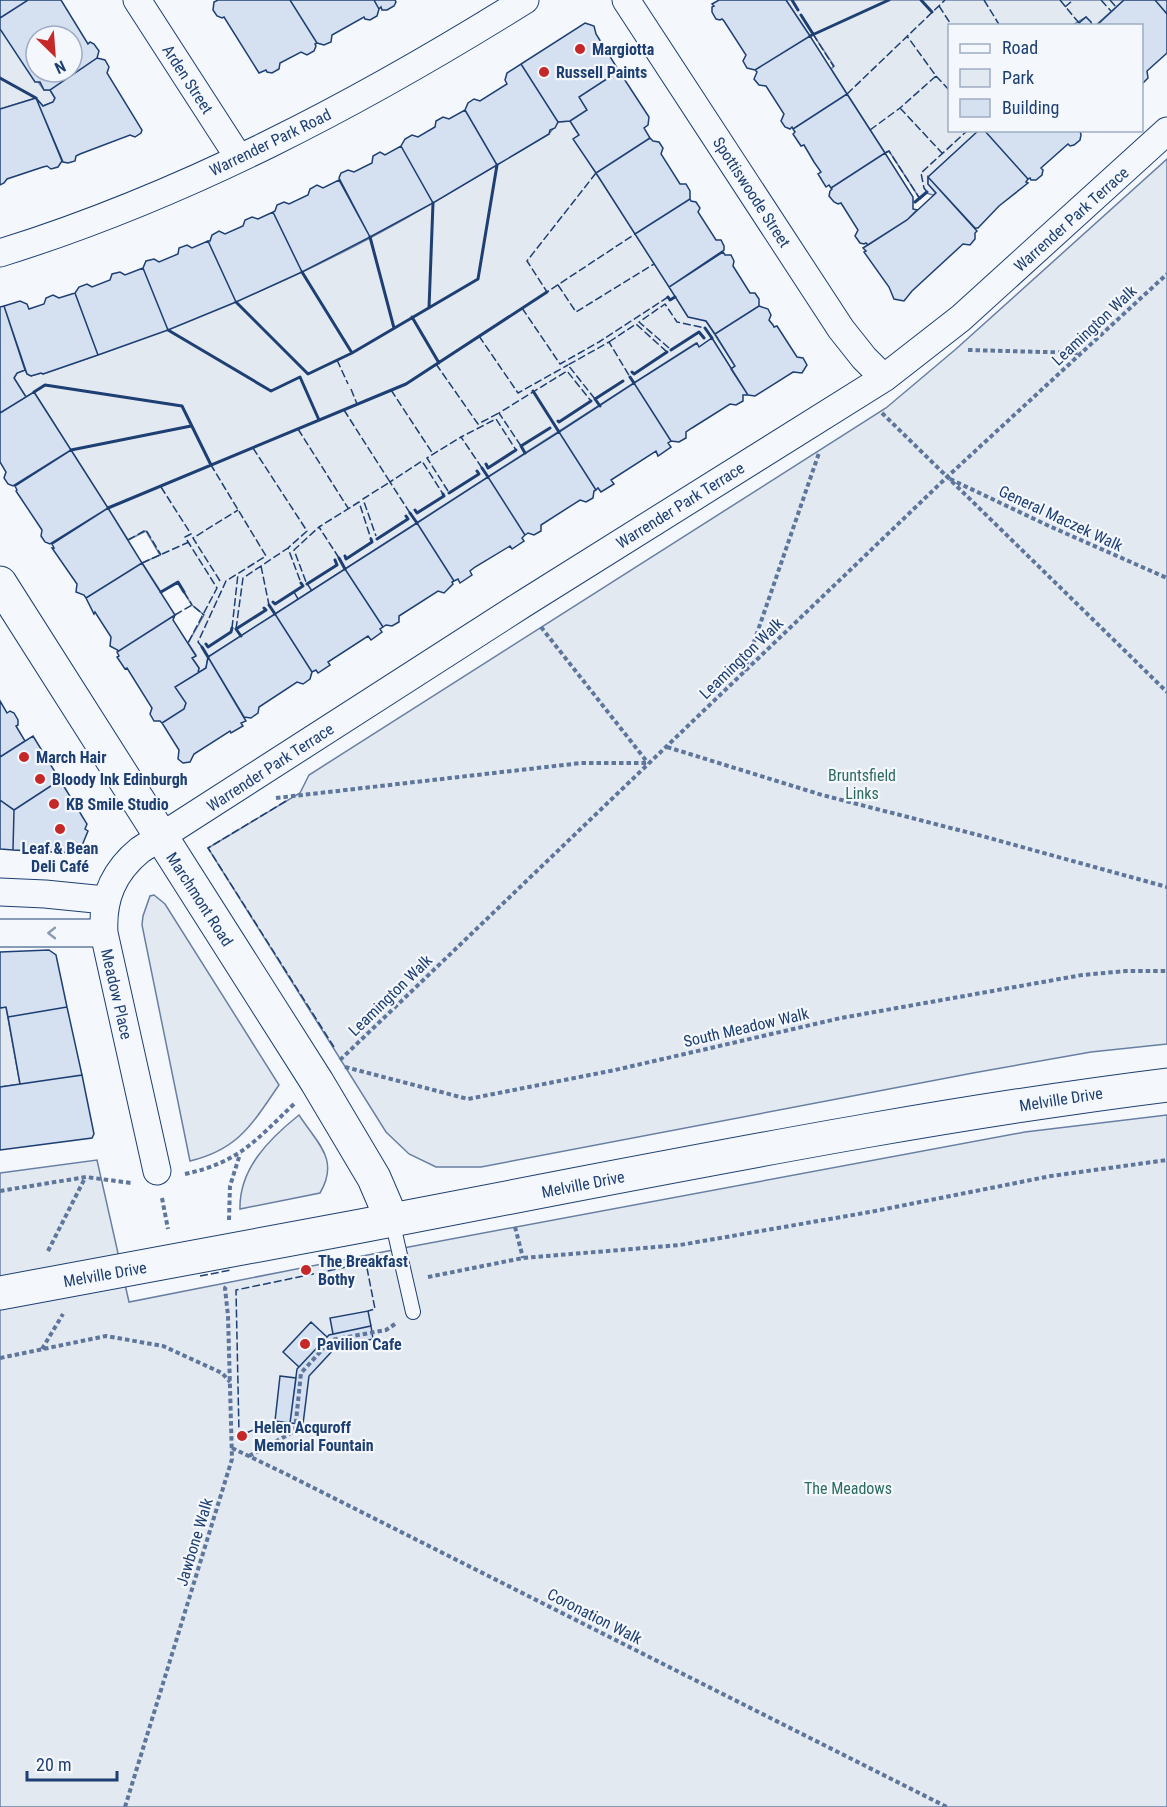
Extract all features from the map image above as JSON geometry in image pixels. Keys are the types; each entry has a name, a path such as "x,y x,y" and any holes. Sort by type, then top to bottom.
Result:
{"main road":[{"name":"Marchmont Road","path":"0,583 317,1082 374,1178 392,1220"},
{"name":"Melville Drive","path":"0,1293 724,1156 1085,1095 1167,1085"}],"street":[{"name":"Arden Street","path":"137,0 239,158"},
{"name":"Warrender Park Road","path":"0,252 82,225 239,158 370,92 525,0"},
{"name":"Spottiswoode Street","path":"626,0 841,328 864,358 874,386"},
{"name":"Warrender Park Terrace","path":"161,837 523,604 874,386 961,318 1167,131"},
{"name":"Meadow Place","path":"158,1176 104,933 103,918 105,900 113,881 128,861 161,837"},
{"path":"0,892 105,900"},
{"path":"0,933 104,933"}],"lane":[{"path":"392,1220 413,1312"}],"path":[{"name":"Leamington Walk","path":"335,1065 946,477 1167,274"},
{"path":"926,347 1082,353"},
{"path":"874,386 946,477 1167,692"},
{"path":"744,672 835,411"},
{"name":"General Maczek Walk","path":"946,477 1167,578"},
{"path":"523,604 648,764"},
{"path":"667,747 822,795 1167,887"},
{"path":"275,798 580,763 648,764"},
{"name":"South Meadow Walk","path":"335,1065 378,1074 468,1099 615,1070 840,1018 1082,975 1126,971 1167,971"},
{"path":"0,1191 86,1177 138,1184 158,1176 206,1170 240,1154 298,1101"},
{"path":"229,1221 230,1186 240,1154"},
{"path":"406,1282 523,1258 680,1245 870,1212 1051,1176 1167,1160"},
{"path":"158,1176 170,1237"},
{"path":"45,1258 86,1177"},
{"path":"514,1223 523,1258"},
{"name":"Jawbone Walk","path":"125,1807 232,1459 228,1316 225,1288 233,1280"},
{"path":"42,1349 65,1310"},
{"path":"249,1456 295,1431 300,1373 331,1340 386,1330 413,1312"},
{"path":"0,1358 106,1336 163,1346 222,1373 230,1382"},
{"name":"Coronation Walk","path":"232,1448 947,1807"}],"green space":[{"path":"786,0 1124,0 1097,24 1091,24 1086,17 1075,24 948,24 948,132 978,132 928,177 928,184 936,193 933,195 926,193 920,199 889,151 885,153 831,69 834,66 813,34 810,36"},
{"path":"0,29 24,62 24,84 40,84 44,90 50,90 55,98 53,102 43,106 36,98 0,109"},
{"path":"570,121 579,135 574,139 688,316 706,321 735,366 731,369 712,338 699,347 696,343 208,657 206,668 198,673 199,668 192,658 196,655 188,643 204,615 192,605 178,583 161,592 142,563 160,555 146,531 128,540 34,392 26,397 14,378 17,373 25,370 31,376 43,374 76,363 206,314 302,272 334,257 458,188 549,134 558,122"},
{"name":"Bruntsfield Links","path":"1167,159 1167,1044 1091,1052 973,1073 481,1167 436,1167 409,1154 386,1132 208,848 300,793 309,775 886,408 956,349"},
{"path":"154,895 165,904 279,1085 261,1112 233,1142 221,1150 190,1161 142,925 150,896"},
{"path":"6,1007 20,1084 0,1087 0,1008"},
{"path":"299,1115 319,1143 327,1161 326,1181 320,1193 240,1209 241,1194 250,1168 277,1134"},
{"name":"The Meadows","path":"1167,1115 1167,1807 0,1807 0,1173 97,1160 129,1302 398,1249 1025,1132"}],"building":[{"path":"0,0 28,0 0,18"},
{"path":"28,0 61,0 76,24 24,24 24,65 0,29 0,18"},
{"path":"218,0 290,0 317,43 314,51 307,55 301,52 280,63 279,69 272,73 266,70 259,73 224,17 217,16 213,10 214,2"},
{"path":"290,0 374,0 379,9 377,16 370,20 364,17 332,35 331,42 324,45 317,43"},
{"path":"374,0 395,0 396,2 387,10 382,10"},
{"path":"719,0 786,0 810,36 755,70 747,68 743,61 746,55 724,21 716,19 712,12 714,6 712,4"},
{"path":"1124,0 1155,0 1167,14 1167,53 1147,71 1148,78 1143,83 1143,24 1098,24"},
{"path":"1155,0 1167,0 1167,14"},
{"path":"1086,17 1092,24 1080,24"},
{"path":"585,23 594,26 596,34 619,71 579,97 587,110 570,121 558,122 521,64"},
{"path":"810,36 847,94 790,129 785,127 781,121 784,114 766,86 759,85 754,79 757,72 755,70"},
{"path":"84,37 88,44 90,42 94,44 99,51 97,58 84,67"},
{"path":"97,58 105,60 109,67 107,73 142,130 135,137 130,135 80,154 76,156 75,161 68,163 63,162 36,98 43,106 53,102 55,98 50,90 59,84 84,84 84,67"},
{"path":"521,64 558,122 549,134 497,165 465,110 468,103 474,99 480,101 507,84 505,80 507,73"},
{"path":"619,71 649,117 648,125 644,128 650,138 596,173 573,139 579,135 570,121 587,110 579,97"},
{"path":"41,84 59,84 50,90 44,90"},
{"path":"847,94 885,153 831,188 829,185 826,187 818,174 821,172 804,145 801,146 793,134 795,132 793,129"},
{"path":"36,98 62,161 58,167 51,169 47,166 43,167 7,179 0,185 0,109"},
{"path":"465,110 497,165 433,203 401,146 405,139 412,135 418,137 435,127 436,121 443,117 449,119"},
{"path":"977,132 986,132 1028,179 1026,182 1028,183 999,206 978,228 975,228 928,177"},
{"path":"986,132 1080,132 1080,140 1074,145 1068,144 1041,168 1042,175 1036,180 1028,179"},
{"path":"650,138 659,142 663,148 661,154 680,184 686,184 690,191 690,199 635,234 596,173"},
{"path":"401,146 433,203 370,237 339,178 341,173 348,170 354,172 372,163 373,156 380,152 385,155"},
{"path":"885,153 913,197 913,209 917,210 907,220 868,245 860,243 855,236 858,230 841,203 834,202 829,196 831,188"},
{"path":"928,177 977,231 975,239 970,245 963,244 904,301 894,299 889,287 863,248 907,220 936,193 928,184"},
{"path":"339,180 370,237 302,272 273,212 277,205 284,202 289,204 308,195 310,189 317,185 323,188"},
{"path":"690,199 700,208 698,212 716,240 721,240 724,250 669,287 635,234"},
{"path":"273,212 302,272 236,302 208,241 219,231 225,234 243,226 245,220 252,217 258,219"},
{"path":"208,241 236,302 168,330 143,268 146,261 154,259 159,262 178,254 179,248 187,245 192,248"},
{"path":"723,252 725,255 731,255 734,261 733,266 750,293 755,293 759,299 759,306 715,334 706,321 688,317 669,287"},
{"path":"143,268 168,330 98,355 75,293 79,287 87,284 92,287 110,280 112,274 120,272 125,275"},
{"path":"75,293 98,355 43,374 31,376 27,374 4,306 20,301 27,304 29,309 44,304 46,298 53,295 59,298"},
{"path":"4,306 25,370 17,373 14,378 26,397 0,413 0,307"},
{"path":"759,306 768,309 771,315 769,320 774,327 777,326 797,357 803,358 807,365 802,373 793,372 755,396 748,395 731,369 735,366 715,334"},
{"path":"712,338 748,395 743,395 743,401 736,405 730,404 686,432 686,438 679,442 671,441 634,383 697,343 699,347"},
{"path":"634,383 671,441 668,443 671,447 658,456 656,451 611,480 614,484 601,492 598,488 596,490 559,432"},
{"path":"34,392 71,450 13,486 8,484 4,478 6,472 0,462 0,413"},
{"path":"559,432 596,490 593,498 586,502 580,500 541,525 541,531 534,535 528,533 525,535 488,477"},
{"path":"71,450 108,508 50,544 45,542 41,536 42,530 15,486"},
{"path":"488,477 525,535 522,538 524,541 512,549 510,546 475,567 470,571 472,575 460,583 458,579 454,581 417,523"},
{"path":"108,508 142,563 86,598 76,592 77,584 52,548 54,548 52,544"},
{"path":"417,523 454,581 444,593 438,591 399,616 399,622 383,627 345,569"},
{"path":"142,563 175,615 119,651 110,646 111,637 95,612 94,614 86,598"},
{"path":"345,569 383,627 380,629 382,632 371,640 368,636 328,662 330,665 318,673 316,670 312,672 275,614"},
{"path":"275,614 312,672 310,679 303,684 297,682 259,707 258,713 251,718 244,717 208,657"},
{"path":"175,615 173,620 196,656 192,658 199,668 198,673 175,687 186,703 184,709 162,723 154,721 150,714 152,708 127,668 125,669 117,657 119,656 117,652"},
{"path":"208,657 246,721 241,723 243,726 231,733 230,731 194,754 190,762 183,763 178,759 179,750 162,723 184,709 186,703 175,687 206,668"},
{"path":"0,701 7,713 10,711 14,713 18,720 16,726 25,741 0,757"},
{"path":"33,736 60,780 14,810 0,800 0,757"},
{"path":"60,780 87,824 85,829 88,831 81,848 77,846 74,853 13,850 14,810"},
{"path":"0,800 14,810 13,850 0,849"},
{"path":"49,950 56,955 67,1007 8,1017 6,1007 0,1008 0,952"},
{"path":"67,1007 82,1075 20,1084 8,1017"},
{"path":"82,1075 94,1134 92,1138 0,1150 0,1087"},
{"path":"368,1311 371,1326 333,1334 330,1318"},
{"path":"311,1322 327,1337 299,1367 283,1352"},
{"path":"371,1326 373,1339 336,1347 309,1376 303,1424 290,1423 297,1369 329,1335"},
{"path":"280,1376 296,1378 290,1423 275,1421"}],"fence":[{"path":"847,94 945,0"},
{"path":"984,0 999,24"},
{"path":"1060,0 1079,23"},
{"path":"1065,7 1073,0"},
{"path":"1101,0 1111,11"},
{"path":"1110,0 1116,7"},
{"path":"939,6 951,24"},
{"path":"813,34 834,67"},
{"path":"870,130 900,108 936,76 907,36"},
{"path":"936,76 948,89"},
{"path":"900,108 943,154"},
{"path":"927,192 921,173 966,132"},
{"path":"885,153 889,151 920,199"},
{"path":"596,173 527,261 547,292 635,234"},
{"path":"558,285 576,312 654,264"},
{"path":"522,308 560,364 599,342 668,297"},
{"path":"669,348 639,322 665,304 677,322 705,328"},
{"path":"609,342 636,324 667,352"},
{"path":"479,336 518,393 568,365"},
{"path":"595,399 568,365 609,342 630,377"},
{"path":"337,360 348,384"},
{"path":"436,364 478,424 499,413"},
{"path":"521,446 499,413 567,371 591,401"},
{"path":"351,389 357,404"},
{"path":"391,390 433,454"},
{"path":"344,410 390,482 363,499 376,536"},
{"path":"482,468 461,437 496,419 516,450"},
{"path":"298,429 348,508"},
{"path":"448,491 427,458 461,437"},
{"path":"253,448 307,531 288,548"},
{"path":"410,513 390,482 422,461 443,494"},
{"path":"202,647 198,642 226,581 266,556 211,465"},
{"path":"161,487 191,534 185,537 217,588 188,643"},
{"path":"339,558 319,527 359,502 371,539"},
{"path":"220,581 193,538 238,510"},
{"path":"312,591 306,582 294,550 319,527"},
{"path":"128,540 146,530 161,555"},
{"path":"142,563 189,542"},
{"path":"236,629 243,578 288,548 301,583"},
{"path":"261,566 269,605"},
{"path":"232,628 238,574"},
{"path":"184,592 192,605"},
{"path":"294,592 298,599"},
{"path":"175,615 192,605 204,615"},
{"path":"286,801 208,848 334,1047"},
{"path":"275,1421 246,1433 239,1433 236,1290 366,1263 375,1309 368,1311"},
{"path":"200,1276 231,1270"},
{"path":"239,1433 239,1439 246,1439 246,1433"}],"wall":[{"path":"792,0 798,10"},
{"path":"810,36 889,0"},
{"path":"921,0 932,12"},
{"path":"801,15 813,34"},
{"path":"0,78 36,98"},
{"path":"236,302 308,374 352,353 478,279 497,165"},
{"path":"915,202 927,192"},
{"path":"429,308 433,203"},
{"path":"370,237 394,328"},
{"path":"302,272 352,353"},
{"path":"108,508 406,384 547,292"},
{"path":"668,297 670,300 675,297"},
{"path":"412,317 439,363"},
{"path":"705,328 712,338"},
{"path":"168,330 271,391 300,377 319,420"},
{"path":"671,350 699,332 704,338"},
{"path":"632,372 634,374 667,352"},
{"path":"630,377 634,383"},
{"path":"600,406 595,399 623,381"},
{"path":"34,392 45,385 182,406 211,465"},
{"path":"533,391 559,432"},
{"path":"558,421 591,401"},
{"path":"71,450 191,426"},
{"path":"525,453 521,446 550,428"},
{"path":"486,464 488,468 516,450"},
{"path":"482,468 488,477"},
{"path":"449,493 479,474 477,471"},
{"path":"415,510 417,513 444,496 443,494"},
{"path":"410,513 417,523"},
{"path":"377,539 408,519 406,516"},
{"path":"345,556 346,559 372,542 371,539"},
{"path":"339,558 345,569"},
{"path":"307,584 337,565 335,560"},
{"path":"161,592 178,582 184,592"},
{"path":"273,602 275,604 303,586 301,583"},
{"path":"269,605 275,614"},
{"path":"241,636 236,629 266,610 264,608"},
{"path":"206,644 208,647 231,632 232,628"},
{"path":"202,647 208,657"}],"place":[{"name":"Margiotta","path":"580,49"},
{"name":"Russell Paints","path":"544,72"},
{"name":"March Hair","path":"24,757"},
{"name":"Bloody Ink Edinburgh","path":"40,779"},
{"name":"KB Smile Studio","path":"54,804"},
{"name":"Leaf & Bean Deli Café","path":"60,829"},
{"name":"The Breakfast Bothy","path":"306,1270"},
{"name":"Pavilion Cafe","path":"305,1344"},
{"name":"Helen Acquroff Memorial Fountain","path":"242,1436"}]}
